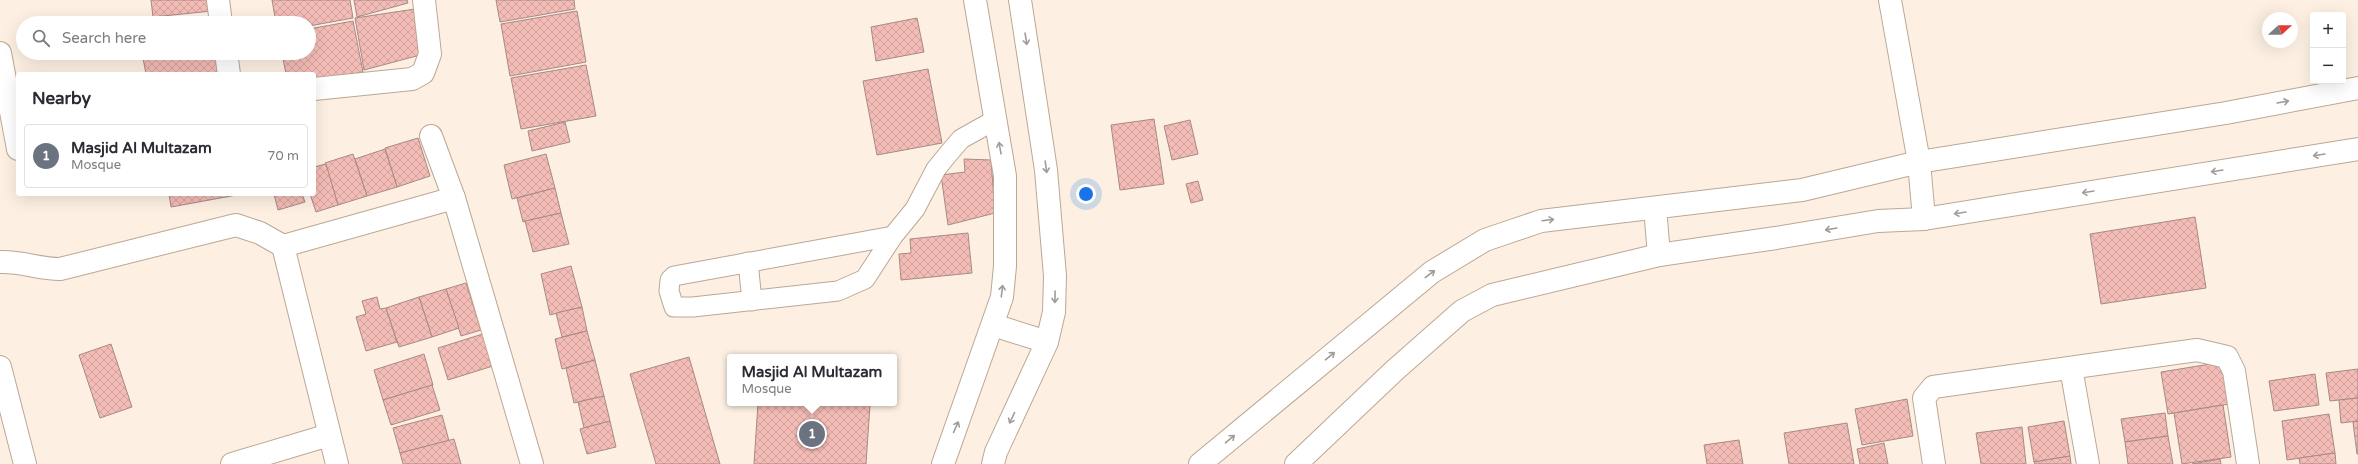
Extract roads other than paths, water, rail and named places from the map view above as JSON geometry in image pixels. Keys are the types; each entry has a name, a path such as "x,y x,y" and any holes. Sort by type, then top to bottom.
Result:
{"street":[{"path":"218,0 220,16"},
{"path":"316,88 412,79 423,73 430,54 424,0"},
{"path":"993,464 996,452 1047,342 1054,312 1055,276 1046,170 1020,0"},
{"path":"1890,0 1919,162 1924,219"},
{"path":"943,464 947,448 963,411 1002,297 1005,266 1005,176 995,120 979,1"},
{"path":"0,53 16,138"},
{"path":"227,60 229,72"},
{"path":"1200,464 1432,272 1485,240 1541,221 1802,190 1919,162 2226,113 2358,88"},
{"path":"431,136 454,198 532,464"},
{"path":"1296,464 1395,370 1462,311 1492,295 1659,255 1878,221 1924,219 2358,149"},
{"path":"282,246 454,198"},
{"path":"1655,208 1659,255"},
{"path":"0,262 18,261 48,269 60,268 236,225 260,233 282,246 329,435 338,464"},
{"path":"993,325 1047,342"},
{"path":"1934,464 1924,398 1933,387 2197,350 2227,357 2234,371 2248,464"},
{"path":"0,367 25,464"},
{"path":"2072,368 2088,464"},
{"path":"232,464 329,435"}],"lane":[{"path":"892,236 674,276 670,280 669,291 674,307 694,307 838,291 865,279 892,236 915,209 936,169 961,139 995,120"},
{"path":"748,262 752,301"}],"place":[{"name":"Masjid Al Multazam","path":"812,434"}]}
